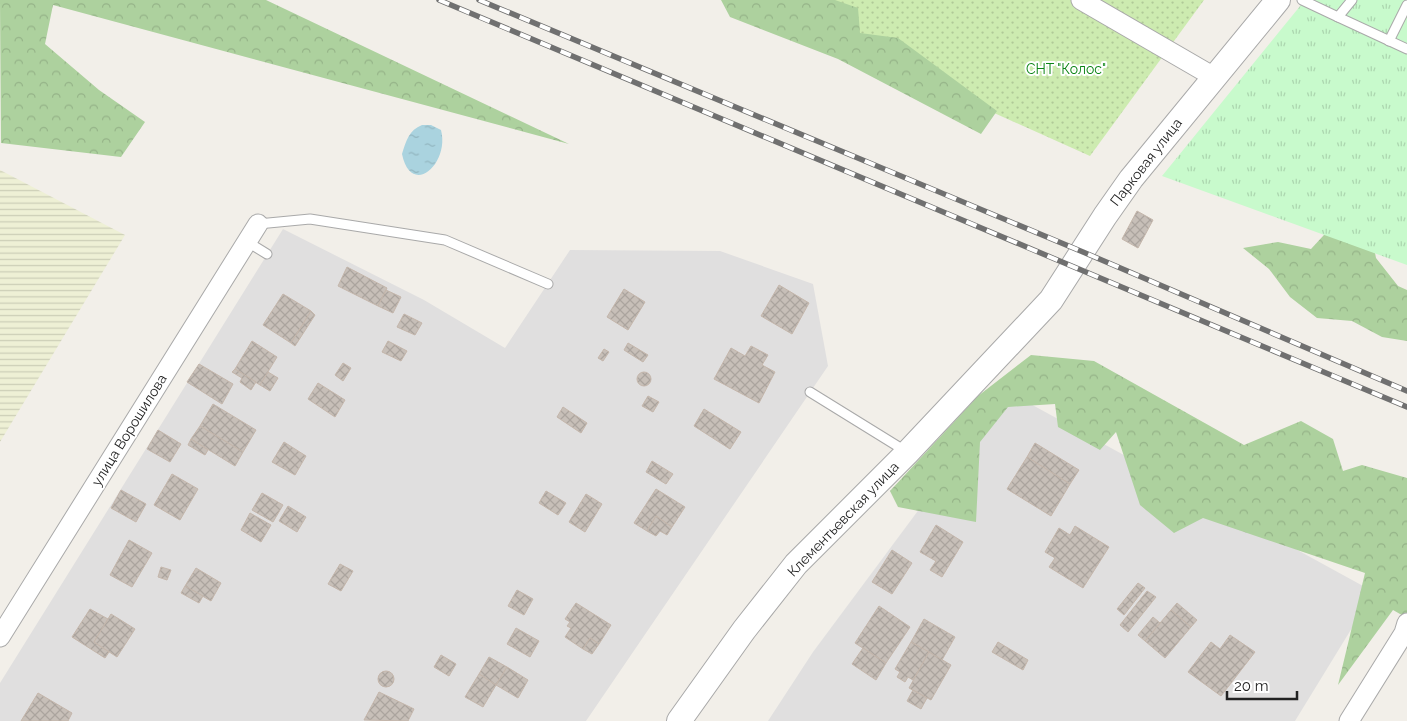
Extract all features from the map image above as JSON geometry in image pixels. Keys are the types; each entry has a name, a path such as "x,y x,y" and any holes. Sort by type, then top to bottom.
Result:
{"street":[{"path":"1081,0 1214,77"},
{"name":"Парковая улица","path":"1024,330 1065,281 1105,216 1132,179 1278,0"},
{"name":"улица Ворошилова","path":"0,637 258,224"},
{"name":"Клементьевская улица","path":"679,721 744,630 796,564 1024,330"},
{"path":"1349,721 1405,628"}],"lane":[{"path":"1302,0 1407,50"},
{"path":"1338,17 1352,0"},
{"path":"1389,41 1407,5"},
{"path":"258,224 310,219 445,240 548,284"},
{"path":"246,242 267,254"},
{"path":"810,392 907,452"}],"shaded area":[{"path":"283,229 424,300 505,348 570,250 720,251 813,284 828,366 586,721 0,721 0,683"},
{"path":"1007,391 1374,592 1295,721 768,721 813,652"}],"green space":[{"path":"0,0 266,0 569,144 53,5 45,44 99,90 145,122 121,157 1,143"},
{"path":"721,0 835,0 858,8 860,33 898,38 997,111 981,134 838,59 730,17"},
{"name":"СНТ \"Колос\"","path":"743,0 1204,0 1090,156"},
{"path":"1305,0 1407,0 1407,265 1162,176"},
{"path":"0,170 125,235 0,442"},
{"path":"1369,222 1376,258 1398,286 1407,290 1407,341 1382,337 1352,321 1317,318 1290,297 1269,269 1243,248 1278,242 1311,249 1335,223"},
{"path":"1031,355 1094,361 1244,445 1301,421 1333,439 1343,471 1362,465 1407,478 1407,618 1393,610 1338,685 1365,573 1203,518 1174,533 1140,505 1116,432 1100,450 1058,427 1055,404 1008,407 980,442 976,522 898,507 890,491 978,396"}],"water":[{"path":"422,125 431,125 441,130 442,143 440,154 435,164 421,175 413,174 407,167 402,154 411,133"}],"building":[{"path":"1137,211 1153,220 1138,248 1122,239"},
{"path":"347,267 387,288 378,306 338,286"},
{"path":"779,285 809,303 792,334 761,316"},
{"path":"624,289 645,302 628,330 607,317"},
{"path":"386,290 401,297 393,313 378,306"},
{"path":"283,294 311,311 291,343 263,325"},
{"path":"311,311 315,315 295,346 291,343"},
{"path":"404,314 422,323 415,335 397,327"},
{"path":"252,341 277,357 260,385 235,369"},
{"path":"388,341 407,351 401,361 382,352"},
{"path":"628,343 648,355 643,362 624,350"},
{"path":"751,346 768,355 762,365 775,372 759,403 714,379 731,348 745,356"},
{"path":"604,349 609,352 603,361 598,358"},
{"path":"343,363 351,368 343,381 335,375"},
{"path":"199,364 233,384 222,404 187,382"},
{"path":"235,369 256,382 251,390 240,382 242,378 232,372"},
{"path":"268,372 278,378 270,391 260,385"},
{"path":"644,372 649,374 651,379 649,384 644,386 639,384 637,379 639,374"},
{"path":"318,383 345,400 335,417 308,399"},
{"path":"648,396 659,402 653,412 642,406"},
{"path":"213,404 256,430 243,452 200,426"},
{"path":"563,407 587,423 581,433 557,417"},
{"path":"704,409 741,432 730,449 694,426"},
{"path":"200,426 243,452 235,466 191,439"},
{"path":"158,430 181,444 170,462 147,449"},
{"path":"191,439 208,450 205,455 188,445"},
{"path":"284,442 306,456 295,475 272,462"},
{"path":"1035,443 1079,470 1070,484 1027,457"},
{"path":"1027,457 1070,484 1051,516 1007,489"},
{"path":"652,461 673,474 666,484 646,472"},
{"path":"172,474 198,489 180,520 154,505"},
{"path":"656,489 685,507 672,527 656,516 647,531 634,523"},
{"path":"121,490 146,504 136,522 111,508"},
{"path":"546,491 566,503 558,515 539,503"},
{"path":"262,493 283,505 273,522 252,510"},
{"path":"586,494 602,504 585,532 569,522"},
{"path":"288,506 306,517 297,532 279,521"},
{"path":"250,513 271,525 261,542 241,530"},
{"path":"656,516 672,527 667,535 660,531 656,536 647,531"},
{"path":"936,525 963,542 942,577 930,570 936,561 920,552"},
{"path":"1075,526 1109,547 1083,588 1049,567 1055,558 1045,552 1059,528 1070,535"},
{"path":"129,540 152,553 132,587 110,575"},
{"path":"892,550 912,563 892,594 872,582"},
{"path":"340,564 353,571 341,591 328,584"},
{"path":"161,567 171,570 167,580 158,577"},
{"path":"196,568 221,583 211,601 185,586"},
{"path":"1138,583 1145,588 1124,615 1117,609"},
{"path":"185,586 203,596 199,603 181,593"},
{"path":"517,590 533,599 524,615 508,606"},
{"path":"1147,591 1156,597 1128,632 1120,625"},
{"path":"576,603 611,625 599,644 590,638 583,649 565,637 571,628 567,626 570,622 565,619"},
{"path":"1177,603 1197,620 1191,627 1171,610"},
{"path":"879,606 910,627 886,663 855,643"},
{"path":"90,609 108,619 94,642 109,652 105,658 72,637"},
{"path":"1171,610 1191,627 1165,658 1145,641"},
{"path":"111,614 135,629 117,657 94,642"},
{"path":"1153,617 1160,623 1145,641 1138,635"},
{"path":"924,619 955,637 942,660 911,642"},
{"path":"516,628 539,641 530,657 507,644"},
{"path":"1230,635 1255,652 1221,696 1188,672 1211,642 1220,649"},
{"path":"590,638 599,644 592,654 583,649"},
{"path":"911,642 929,652 913,680 908,677 905,682 897,677 900,672 895,669"},
{"path":"998,642 1028,660 1023,670 992,652"},
{"path":"863,648 886,663 876,680 852,664"},
{"path":"929,652 951,665 931,700 909,688"},
{"path":"441,655 456,664 449,676 434,667"},
{"path":"489,657 507,667 496,685 479,674"},
{"path":"507,667 528,680 518,698 496,685"},
{"path":"383,671 389,671 394,676 392,685 383,687 378,682 378,676"},
{"path":"479,674 496,685 483,707 465,697"},
{"path":"913,690 927,698 921,709 907,701"},
{"path":"379,692 414,709 408,721 364,720"},
{"path":"38,693 72,713 68,721 21,721"}],"railway":[{"path":"439,0 1407,407"},
{"path":"479,0 1083,252 1407,391"}]}
